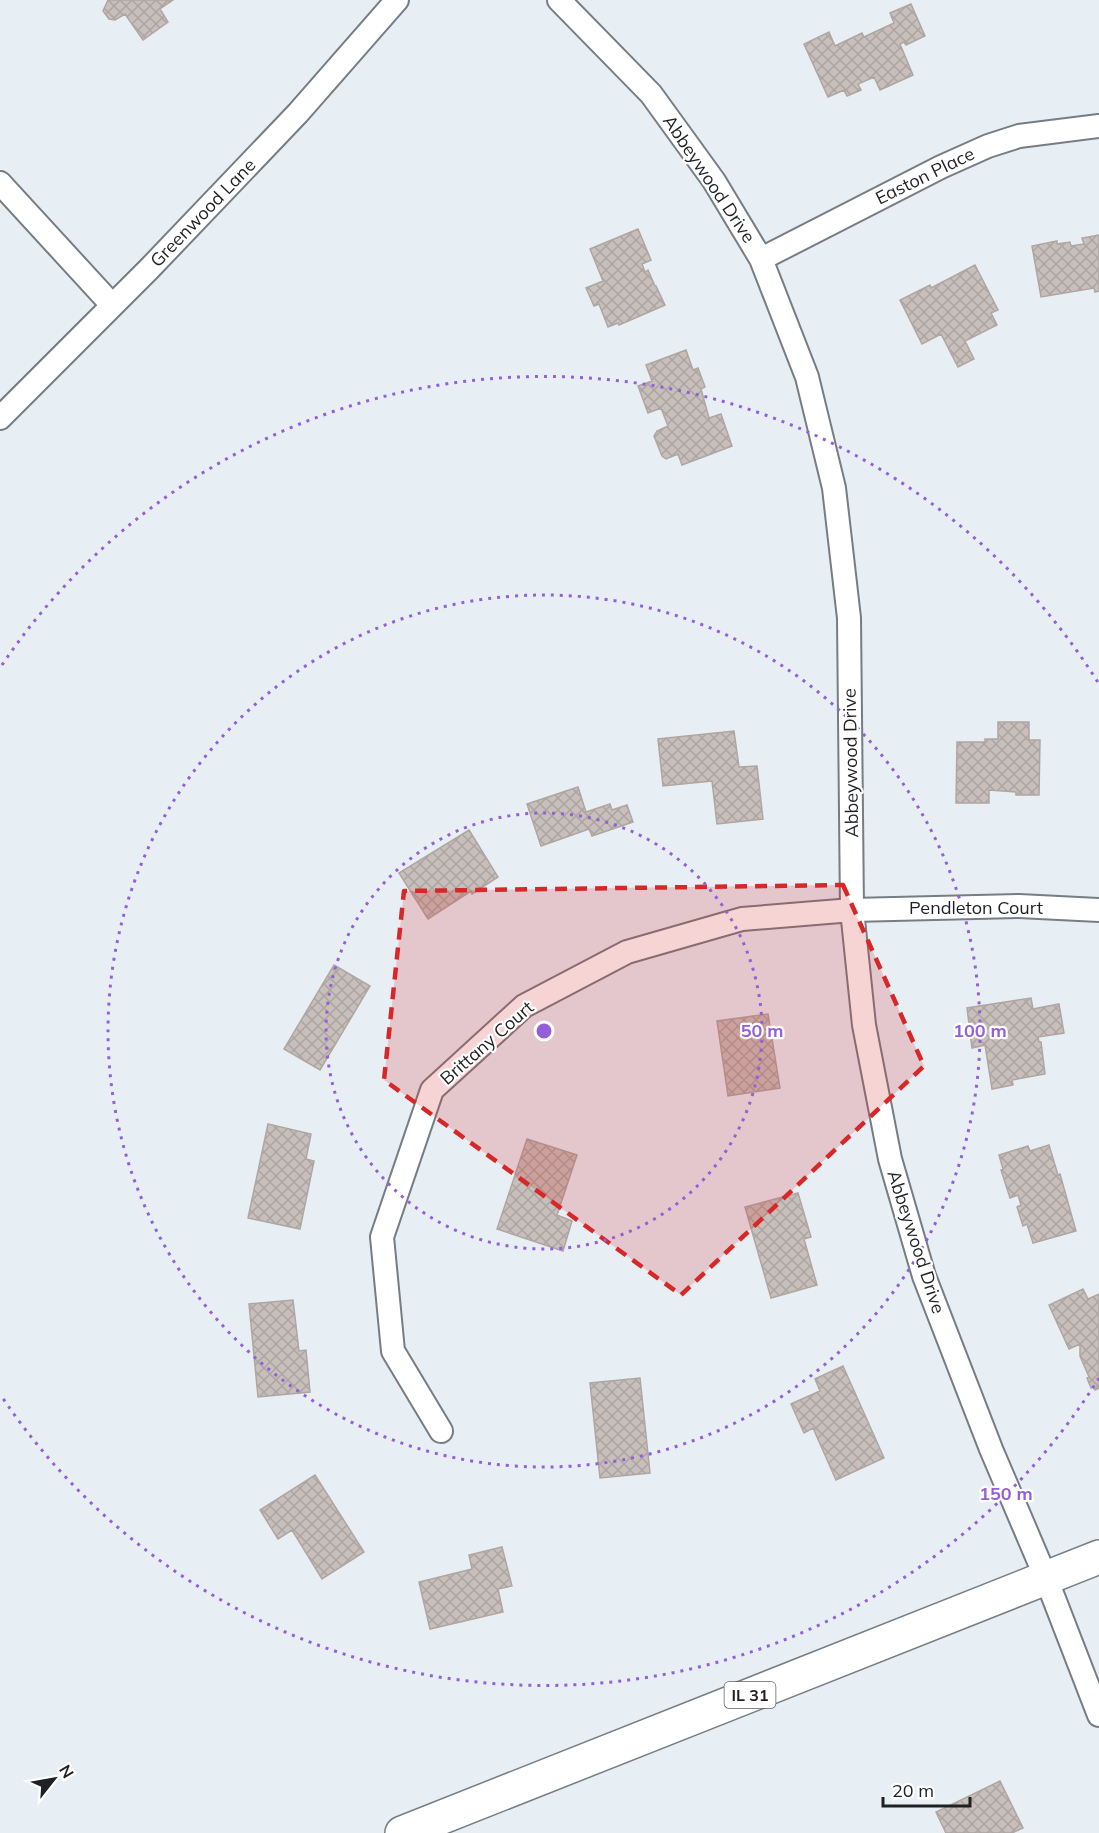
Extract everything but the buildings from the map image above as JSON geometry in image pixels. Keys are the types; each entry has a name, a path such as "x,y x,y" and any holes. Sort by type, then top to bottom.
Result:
{"main road":[{"name":"IL 31","path":"402,1833 1099,1557"}],"street":[{"name":"Greenwood Lane","path":"0,418 150,268 298,114 397,0"},
{"name":"Abbeywood Drive","path":"559,0 651,94 714,181 761,259 807,377 834,488 849,618 852,910 864,1025 890,1159 924,1276 991,1449 1046,1578 1099,1714"},
{"name":"Easton Place","path":"761,259 941,167 988,146 1019,136 1099,126"},
{"path":"0,183 112,305"},
{"name":"Pendleton Court","path":"852,910 1018,906 1099,910"},
{"name":"Brittany Court","path":"441,1431 393,1351 382,1237 432,1090 524,1006 627,952 742,919 852,910"}],"highlighted area":[{"path":"843,885 924,1066 681,1295 384,1080 404,891"}]}
